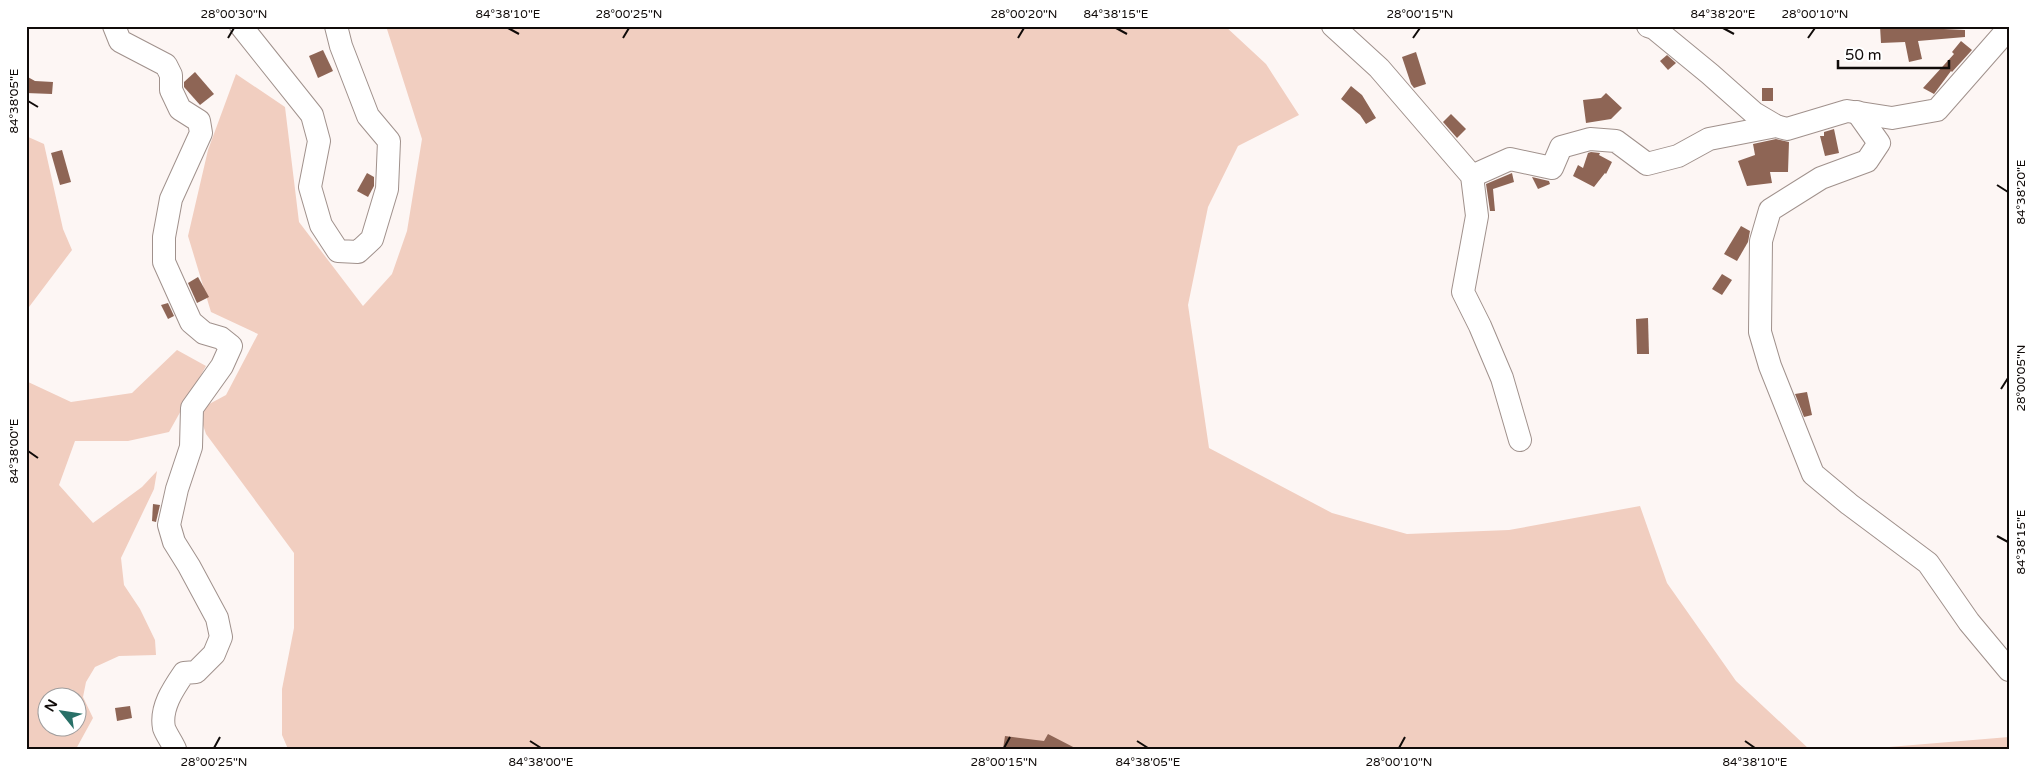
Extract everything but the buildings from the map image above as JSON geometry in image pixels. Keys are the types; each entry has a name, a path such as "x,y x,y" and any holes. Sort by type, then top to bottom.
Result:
{"street":[{"path":"114,26 120,41 166,65 171,75 171,90 180,109 199,121 201,133 171,199 164,237 164,262 191,322 204,333 222,338 231,346 222,366 192,408 191,447 177,489 169,525 174,542 217,618 221,636 214,654 196,672 184,674 171,691 166,706 164,728 175,749"},
{"path":"241,26 312,115 319,141 310,187 321,226 338,251 358,252 372,239 386,188 389,141 368,116 341,46 336,26"},
{"path":"1334,26 1379,68 1472,176 1477,216 1463,292 1502,378 1520,440"},
{"path":"1648,26 1654,28 1754,113 1776,126 1787,129 1847,111 1892,118 1937,110 2009,28"},
{"path":"1857,112 1880,143 1867,161 1821,178 1770,210 1761,241 1760,332 1770,366 1813,474 1849,504 1928,563 1968,622 2009,670"},
{"path":"1472,176 1510,159 1552,168 1561,147 1590,139 1616,140 1648,164 1678,156 1710,139 1776,126"}],"shaded area":[{"path":"386,26 1225,26 1266,64 1299,115 1238,146 1208,207 1188,305 1209,448 1332,513 1407,534 1509,530 1640,506 1667,583 1736,681 1809,749 288,749 282,735 282,689 294,628 294,553 206,434 198,410 226,395 258,334 211,312 188,236 208,150 236,74 285,107 299,222 363,306 392,274 407,231 422,139"},
{"path":"26,136 44,144 63,229 72,250 26,311"},
{"path":"177,350 206,366 169,432 128,441 75,441 59,485 93,523 142,487 157,471 154,489 121,558 124,585 140,609 155,640 156,655 119,656 95,667 86,682 85,688 38,688 38,738 82,738 76,749 26,749 26,381 71,402 132,393"},
{"path":"88,708 93,718 88,727"},
{"path":"2009,737 2009,749 1865,749"}]}
